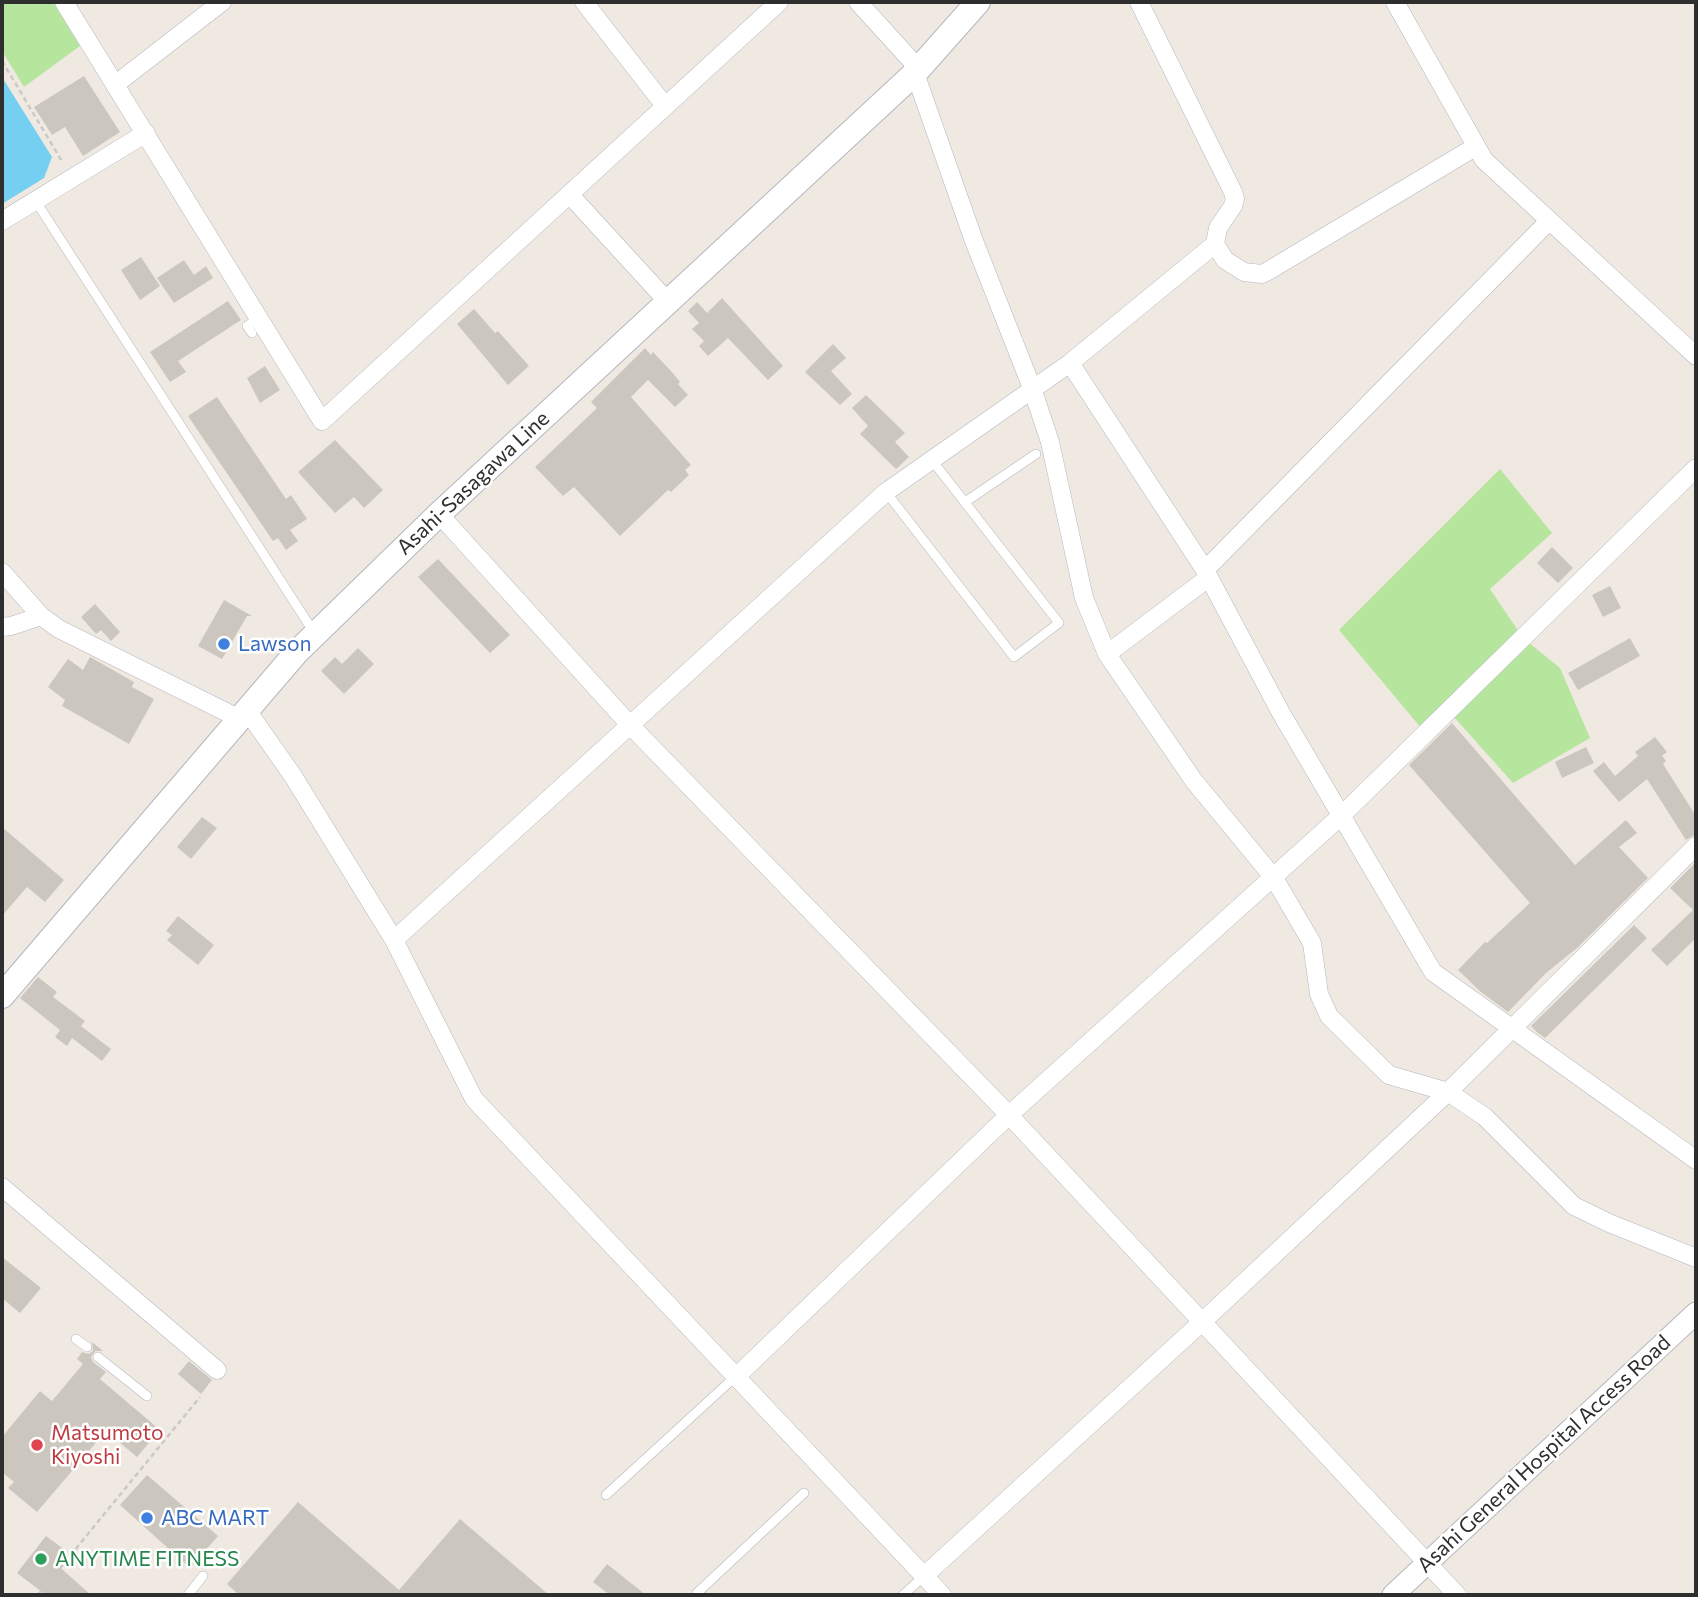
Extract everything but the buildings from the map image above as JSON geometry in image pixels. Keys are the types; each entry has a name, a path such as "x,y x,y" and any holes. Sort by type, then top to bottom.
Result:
{"main road":[{"name":"Asahi-Sasagawa Line","path":"2,996 242,714 315,634 439,514 917,71 978,2"}],"street":[{"path":"64,2 146,133 255,325 322,421 779,2"},
{"path":"116,84 222,2"},
{"path":"584,2 665,106"},
{"path":"858,2 917,71 974,241 1051,442 1084,598 1108,654 1194,781 1274,878 1312,943 1319,994 1329,1016 1389,1075 1448,1091 1485,1117 1574,1206 1696,1258"},
{"path":"394,940 886,492 1070,363 1215,244 1218,228 1236,199 1139,2"},
{"path":"1395,2 1484,160 1696,356"},
{"path":"2,221 146,133"},
{"path":"1215,244 1225,260 1234,267 1244,272 1262,274 1475,147"},
{"path":"570,195 668,302"},
{"path":"1108,654 1207,574 1549,221"},
{"path":"1070,363 1207,574 1281,713 1433,972 1696,1160"},
{"path":"737,1376 1009,1115 1342,815 1696,468"},
{"path":"439,514 629,724 1009,1115 1457,1595"},
{"path":"2,572 41,616 59,629 242,714 293,776 394,940 474,1099 942,1595"},
{"path":"2,627 41,616"},
{"path":"924,1576 1202,1322 1448,1091 1696,846"},
{"path":"2,1187 217,1370"},
{"name":"Asahi General Hospital Access Road","path":"1393,1595 1696,1313"}],"lane":[{"path":"35,200 315,634"},
{"path":"965,502 1036,454"},
{"path":"886,492 1014,657 1059,623 931,459"},
{"path":"76,1339 87,1347"},
{"path":"99,1357 147,1396"},
{"path":"606,1495 737,1376"},
{"path":"697,1593 804,1493"},
{"path":"188,1595 203,1576"},
{"path":"902,1595 924,1576"}],"path":[{"path":"2,61 72,178"},
{"path":"38,1595 200,1397"}],"green space":[{"path":"2,2 53,2 80,46 24,87 2,51"},
{"path":"1500,469 1552,533 1490,589 1519,632 1422,729 1339,630"},
{"path":"1528,642 1560,668 1590,738 1513,783 1454,717"}],"water":[{"path":"2,77 52,157 44,178 2,204"}],"place":[{"name":"Lawson","path":"224,644"},
{"name":"Matsumoto Kiyoshi","path":"37,1445"},
{"name":"ABC MART","path":"147,1518"},
{"name":"ANYTIME FITNESS","path":"41,1559"}]}
